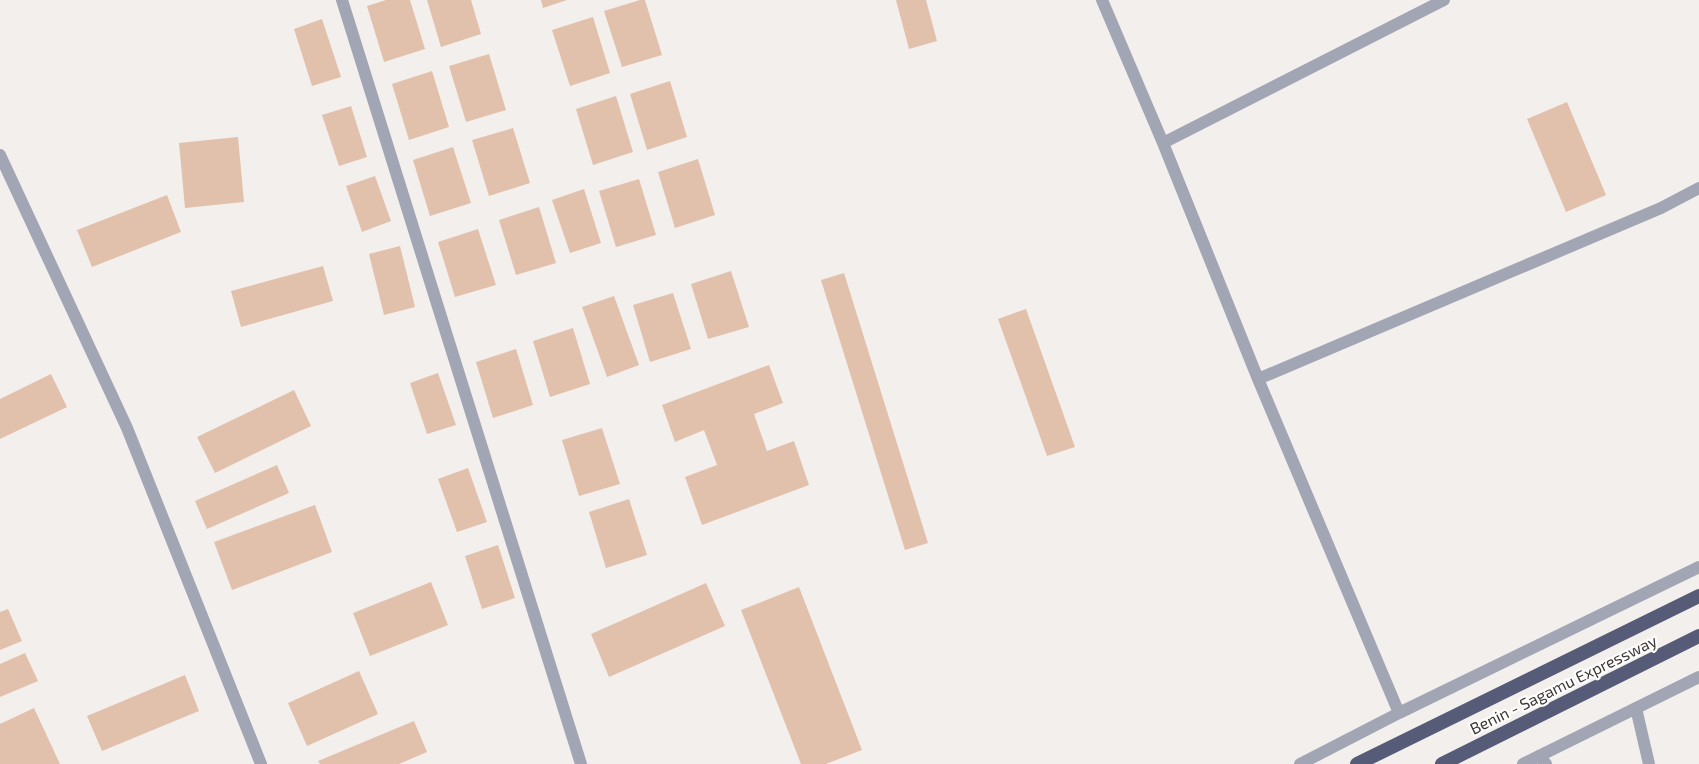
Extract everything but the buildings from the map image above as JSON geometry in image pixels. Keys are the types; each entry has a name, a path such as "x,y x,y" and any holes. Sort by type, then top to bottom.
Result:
{"highway":[{"path":"1357,764 1699,596"},
{"name":"Benin - Sagamu Expressway","path":"1442,764 1699,636"}],"street":[{"path":"342,0 581,764"},
{"path":"1102,0 1163,143 1258,379 1400,713"},
{"path":"1163,143 1444,0"},
{"path":"0,155 126,428 261,764"},
{"path":"1258,379 1661,208 1699,188"},
{"path":"1300,764 1699,567"},
{"path":"1523,764 1542,760 1636,708 1699,677"},
{"path":"1636,708 1649,764"}]}
